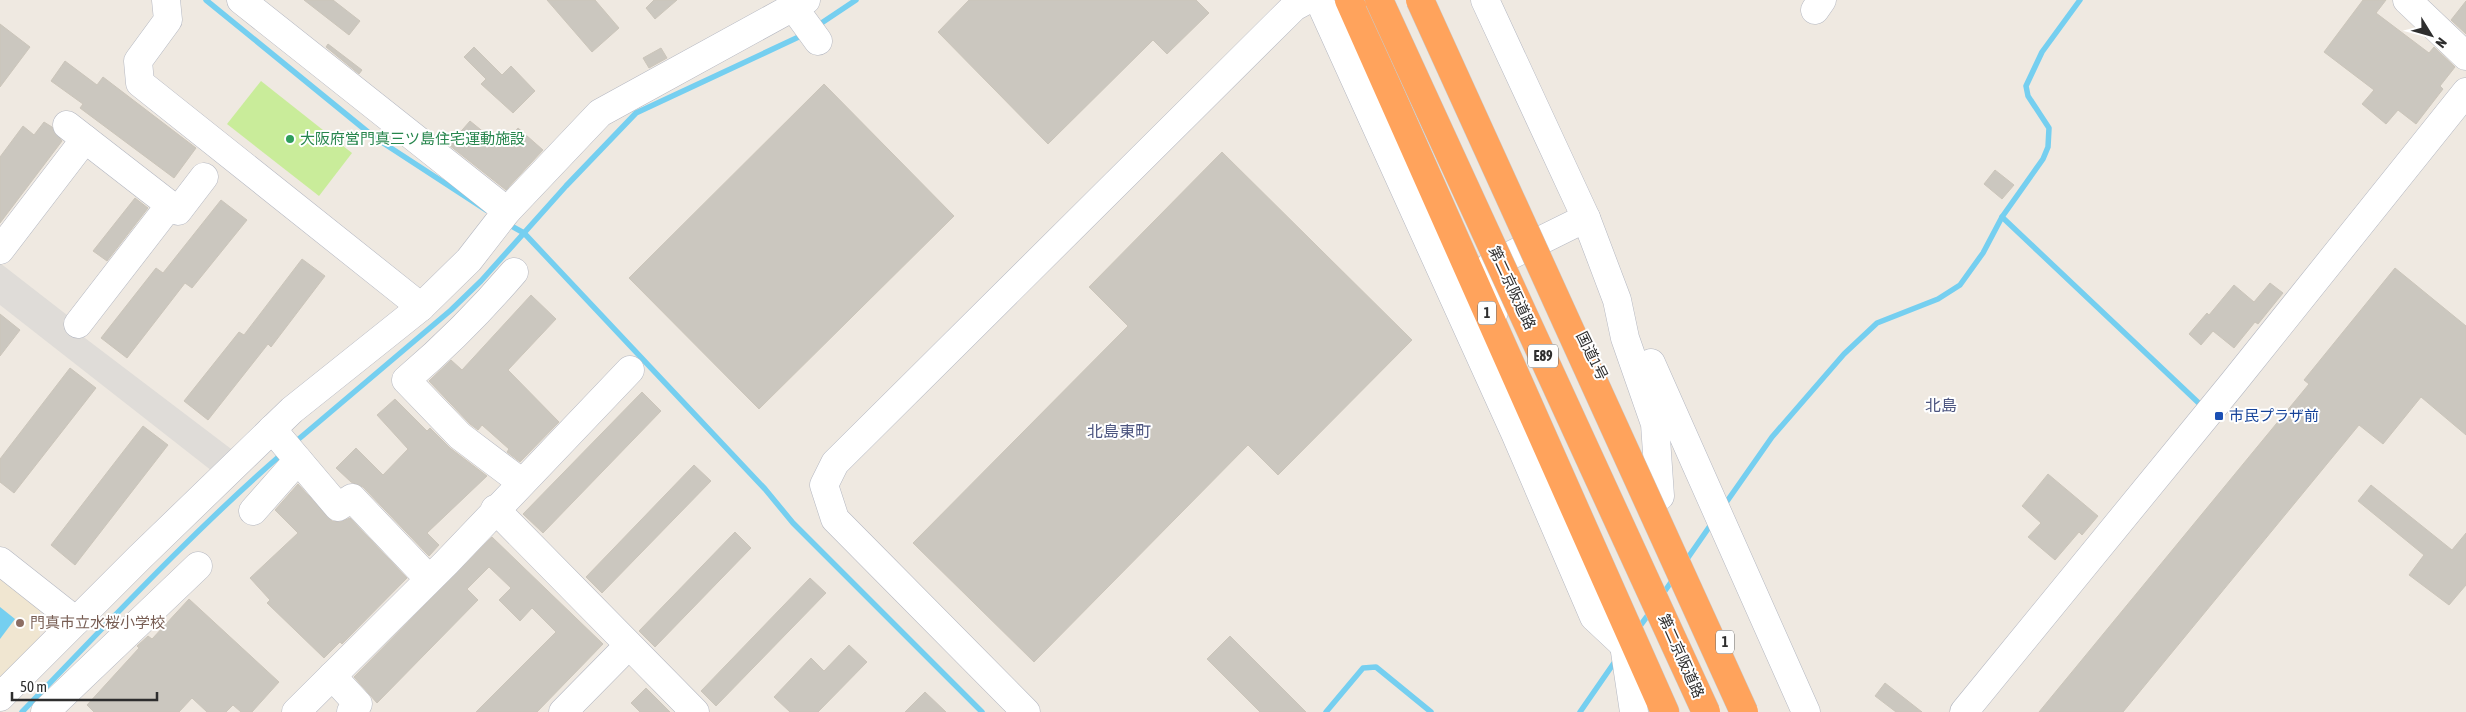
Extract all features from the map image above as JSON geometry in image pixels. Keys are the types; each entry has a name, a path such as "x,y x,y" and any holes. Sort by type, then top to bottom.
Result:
{"highway":[{"name":"1","path":"1349,0 1524,426 1664,712"},
{"name":"第二京阪道路","path":"1380,0 1706,712"},
{"name":"E89","path":"1420,0 1744,712"},
{"name":"国道1号","path":"1428,0 1452,64 1660,496 1758,712"}],"street":[{"path":"166,0 168,20 138,61 140,83 421,307"},
{"path":"241,0 507,211"},
{"path":"1026,712 834,519 824,485 835,462 1294,7 1307,0"},
{"path":"1319,0 1524,426 1542,413 1534,388 1483,290 1491,265 1586,218"},
{"path":"1472,0 1500,34"},
{"path":"1485,0 1586,218 1617,300 1625,338 1655,424 1660,496"},
{"path":"2407,0 2466,56"},
{"path":"0,697 292,410 421,307 469,260 507,211 600,113 800,4 818,41"},
{"path":"1964,712 2233,383 2466,92"},
{"path":"0,250 76,132 178,211 204,177"},
{"path":"78,324 170,205"},
{"path":"469,260 508,278 478,314 451,341 406,380 460,436 521,482"},
{"path":"1617,300 1626,310 1644,346 1806,712"},
{"path":"296,712 429,580 630,370"},
{"path":"272,429 338,507 352,498 429,580"},
{"path":"253,511 298,460"},
{"path":"495,509 695,712"},
{"path":"0,560 76,621"},
{"path":"61,707 198,566"},
{"path":"563,712 628,646"},
{"path":"1631,646 1634,712"},
{"path":"332,676 358,704 351,712"}],"shaded area":[{"path":"0,263 85,329 81,335 243,458 221,478 0,305"},
{"name":"門真市立水桜小学校","path":"0,578 40,608 40,638 0,678"}],"green space":[{"name":"大阪府営門真三ツ島住宅運動施設","path":"261,81 352,153 319,196 227,124"}],"water":[{"path":"0,607 15,619 0,639"}],"building":[{"path":"304,0 333,0 360,21 349,35"},
{"path":"547,0 595,0 619,28 592,52"},
{"path":"654,0 677,0 655,19 646,8"},
{"path":"969,0 1196,0 1209,13 1167,54 1153,40 1048,144 938,32"},
{"path":"2363,0 2386,0 2376,13 2429,53 2434,47 2455,67 2440,86 2443,89 2416,124 2398,110 2386,124 2362,104 2374,90 2324,52"},
{"path":"2466,1 2466,34 2451,20"},
{"path":"0,24 30,47 0,87"},
{"path":"328,44 362,70 359,74 326,47"},
{"path":"474,47 502,75 511,66 535,91 513,113 481,84 486,79 464,57"},
{"path":"661,48 667,58 649,68 643,58"},
{"path":"65,61 97,85 103,77 196,148 174,178 80,108 83,104 51,81"},
{"path":"824,84 954,216 759,409 629,278"},
{"path":"470,121 502,147 518,128 543,150 506,190 449,145"},
{"path":"44,122 52,127 62,141 0,223 0,157 23,126 34,135"},
{"path":"1222,152 1412,340 1278,475 1248,445 1034,662 913,543 1128,326 1089,287"},
{"path":"1995,170 2014,185 2002,199 1984,184"},
{"path":"135,198 148,208 107,261 93,251"},
{"path":"221,200 247,220 192,288 185,283 127,358 101,338 156,268 163,273"},
{"path":"302,259 325,276 271,347 268,344 208,420 184,401 239,332 244,335"},
{"path":"2395,268 2466,326 2466,435 2421,397 2383,444 2359,425 2123,712 2039,712 2309,384 2304,380"},
{"path":"2270,283 2283,293 2258,324 2255,322 2234,348 2213,331 2201,345 2189,334 2207,313 2209,315 2234,285 2254,302"},
{"path":"531,295 556,319 508,370 559,422 520,462 507,452 509,449 482,425 478,430 470,424 429,381 451,360 462,370"},
{"path":"0,314 20,330 0,356"},
{"path":"70,368 96,388 14,493 0,482 0,459"},
{"path":"642,392 661,411 543,533 523,514"},
{"path":"395,399 427,431 430,428 450,448 487,476 427,533 439,545 429,556 363,487 351,482 336,468 356,448 383,475 408,449 377,415"},
{"path":"143,426 168,445 75,565 51,545"},
{"path":"694,465 711,481 602,593 586,577"},
{"path":"2048,474 2098,516 2082,535 2079,532 2055,560 2028,537 2041,523 2022,506"},
{"path":"298,484 332,521 340,522 350,518 407,578 342,644 340,642 324,658 267,603 270,600 250,578 298,533 275,510"},
{"path":"2371,485 2452,550 2466,533 2466,585 2449,605 2409,575 2424,555 2358,501"},
{"path":"735,532 751,548 655,647 639,631"},
{"path":"492,537 603,644 537,712 476,712 556,632 532,608 520,621 499,600 511,588 489,567 467,589 478,600 377,703 354,677"},
{"path":"810,578 826,593 716,706 701,691"},
{"path":"189,599 279,682 252,712 241,712 233,705 226,712 207,712 192,698 179,712 94,712 87,705 139,648 137,646 148,636 152,639"},
{"path":"1230,636 1306,712 1260,712 1207,659"},
{"path":"849,645 867,662 818,712 790,712 774,697 811,658 824,671"},
{"path":"1885,683 1922,712 1896,712 1875,696"},
{"path":"646,688 670,712 640,712 631,703"},
{"path":"925,692 946,712 905,712"}],"waterway":[{"path":"206,0 374,137 486,210"},
{"path":"817,26 856,0"},
{"path":"1723,507 1772,437 1844,354 1877,323 1938,299 1960,285 1983,253 2002,217 2043,159 2048,147 2049,128 2028,96 2026,86 2042,52 2080,0"},
{"path":"294,443 451,310 481,281 566,186 636,113 805,34"},
{"path":"2002,217 2204,408"},
{"path":"506,223 524,233 765,489 793,523 982,712"},
{"path":"22,712 182,547 283,453"},
{"path":"1685,562 1712,523"},
{"path":"1662,595 1674,578"},
{"path":"1637,630 1651,611"},
{"path":"1580,712 1616,660"},
{"path":"1326,712 1363,668 1376,667 1431,712"}],"place":[{"name":"大阪府営門真三ツ島住宅運動施設","path":"290,139"},
{"name":"市民プラザ前","path":"2219,416"},
{"name":"門真市立水桜小学校","path":"20,623"}],"district":[{"name":"北島","path":"1941,405"},
{"name":"北島東町","path":"1119,431"}]}
